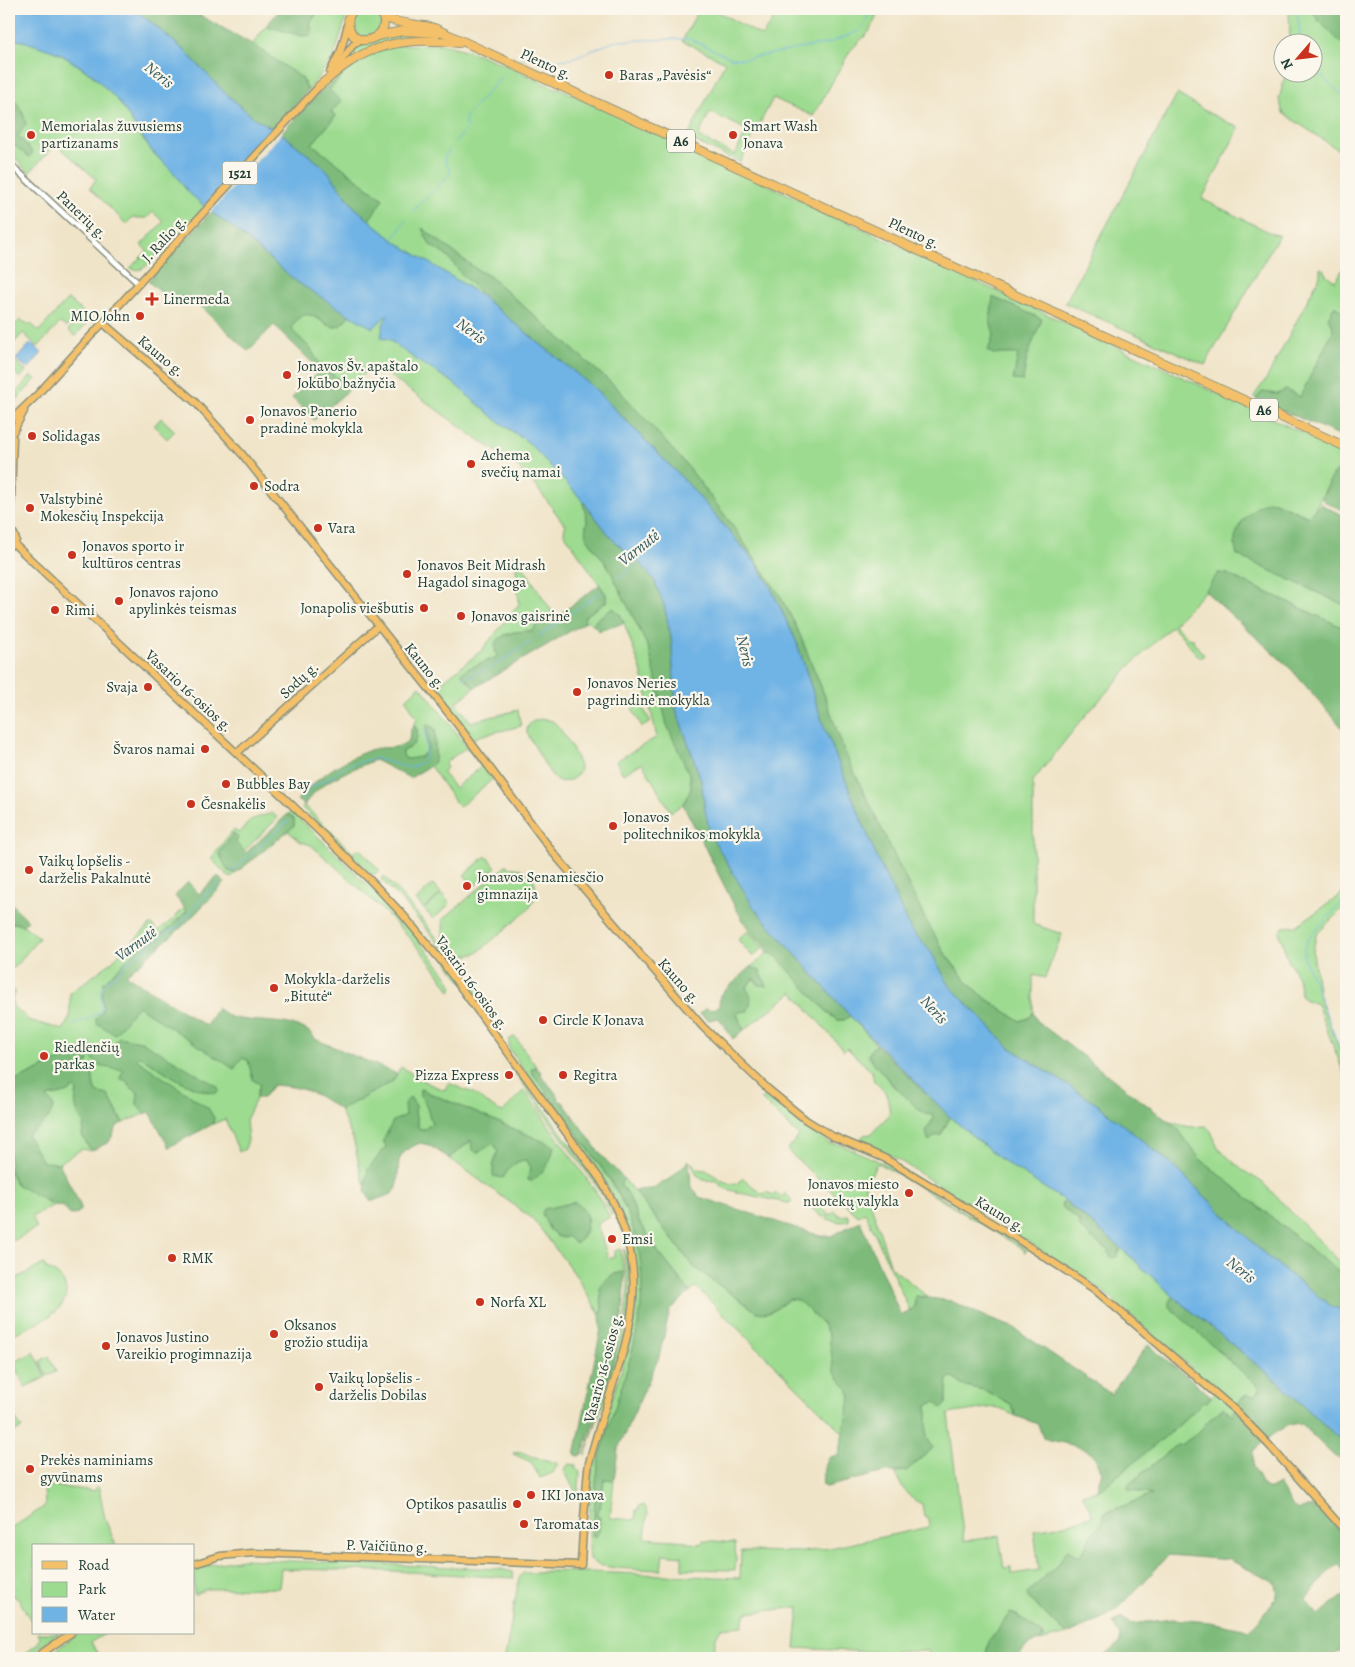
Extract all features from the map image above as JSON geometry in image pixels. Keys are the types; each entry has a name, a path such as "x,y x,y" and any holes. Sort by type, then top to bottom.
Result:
{"highway":[{"path":"354,9 348,18 348,24 352,34 362,40"},
{"name":"A6","path":"378,36 383,26 380,12"},
{"name":"A6","path":"380,12 389,20 423,24 470,45"},
{"name":"A6","path":"362,40 370,40 394,32 412,31 432,32 450,36"},
{"path":"319,86 348,63 380,47 423,40 470,45"},
{"name":"Plento g.","path":"470,45 1346,448"}],"main road":[{"name":"1521","path":"329,75 341,50 348,24"},
{"name":"1521","path":"319,86 338,67 353,45 362,40"},
{"name":"J. Ralio g.","path":"9,422 26,408 319,86"},
{"name":"Kauno g.","path":"103,323 194,401 255,470 462,731 550,848 590,897 704,1027 742,1064 792,1110 819,1129 884,1158 903,1169 1005,1231 1094,1289 1236,1412 1268,1444 1346,1532"},
{"name":"J. Ralio g.","path":"11,435 26,408"},
{"path":"11,435 9,533 14,534 16,538 12,545"},
{"name":"Vasario 16-osios g.","path":"12,545 237,753 372,882 423,938 600,1180 619,1216 627,1239 634,1288 627,1341 589,1465 581,1565"},
{"name":"Sodų g.","path":"237,753 378,626"},
{"name":"P. Vaičiūno g.","path":"195,1564 220,1556 253,1553 581,1565"},
{"path":"35,1658 70,1634"}],"street":[{"name":"Panerių g.","path":"9,163 139,284"}],"green space":[{"path":"366,7 376,12 381,22 376,32 366,37 356,32 351,22 356,12"},
{"path":"135,9 188,9 252,44 302,78 308,91 274,129 254,118 223,91 185,51"},
{"path":"281,9 320,9 310,23 312,33 302,36 266,26"},
{"path":"320,9 349,9 334,56 308,91 302,78 252,45 266,26 302,36 310,35 312,33 310,23"},
{"path":"699,9 713,9 762,36 780,9 877,9 876,18 869,32 850,51 813,116 773,98 740,162 687,138 725,62 682,41","holes":["710,112 747,130 735,155 698,137"]},
{"path":"1289,9 1311,9 1319,21 1343,45 1346,45 1346,155 1283,113 1279,99 1284,82 1322,82 1322,32 1290,32"},
{"path":"1311,9 1346,9 1346,45 1343,45 1319,21"},
{"path":"396,34 442,36 444,38 416,38 343,64 355,45"},
{"path":"9,39 23,40 55,52 100,82 121,104 153,152 205,207 181,234 172,238 149,264 142,269 135,270 130,268 147,251 141,245 163,222 153,212 147,218 132,218 126,224 90,188 96,179 56,144 29,173 9,151"},
{"path":"441,44 484,56 547,85 561,89 1346,453 1346,471 1333,474 1309,517 1275,502 1237,555 1346,606 1346,629 1227,574 1219,573 1174,624 1191,640 1193,638 1194,643 1204,655 1201,658 1172,626 1130,666 1080,722 1033,781 1033,924 1062,934 1045,978 1033,975 1033,1013 1029,1018 1020,1021 988,1000 968,983 946,955 924,917 845,753 824,694 797,628 779,594 727,518 618,389 489,276 476,269 423,229 430,243 449,258 479,291 479,294 393,240 369,220 383,199 312,144 336,116 331,112 329,90 342,77 340,72 370,54 400,45"},
{"path":"341,74 342,76 329,90 341,101 331,112 336,116 312,144 383,199 369,220 353,206 327,170 281,133 323,89"},
{"path":"1177,94 1239,128 1202,199 1273,234 1279,235 1205,365 1065,303"},
{"path":"9,98 16,102 24,116 26,124 18,136 33,153 29,157 9,141"},
{"path":"211,212 232,227 273,262 349,315 341,325 335,327 311,315 305,315 298,318 292,327 293,331 310,348 318,362 350,389 314,420 292,398 320,370 274,325 248,351 203,308 170,295 165,296 148,281"},
{"path":"422,228 476,269 489,276 618,389 690,469 727,518 779,594 797,628 824,694 845,753 924,917 946,955 968,983 988,1000 1020,1021 1029,1018 1033,1013 1038,1022 1177,1128 1199,1158 1346,1278 1346,1311 1331,1306 1270,1259 1168,1161 1098,1105 1009,1047 949,985 931,952 911,930 877,858 824,727 797,643 769,584 756,563 689,485 594,388 479,294 479,291 463,276 448,257 430,245"},
{"path":"1346,265 1346,314 1334,306 1333,331 1300,397 1286,390 1277,394 1262,392 1256,399 1254,396 1267,378 1320,276 1320,268 1335,281"},
{"path":"993,297 1042,319 1027,357 1023,381 1013,380 1018,354 993,354 988,351 994,334 990,321"},
{"path":"68,299 91,319 75,336 68,330 72,327 69,325 66,327 60,323 38,347 23,333 9,348 9,331 20,320 31,324 39,331"},
{"path":"1334,306 1346,314 1346,438 1256,399 1262,392 1277,394 1286,390 1300,397 1333,331 1332,324 1328,318"},
{"path":"388,313 388,339 418,361 451,381 498,421 529,443 583,501 587,518 585,531 587,538 609,568 649,649 667,725 690,776 691,789 683,804 671,812 642,763 623,774 616,761 657,737 641,670 624,623 613,608 597,619 593,625 588,620 584,623 585,616 606,602 606,594 564,533 565,525 531,480 510,460 473,436 375,365 348,386 318,362 310,348 293,331 292,327 298,318 305,315 311,315 335,327 341,325 349,315 373,328"},
{"path":"9,355 26,371 20,378 9,367"},
{"path":"31,376 36,379 9,408 9,400"},
{"path":"161,418 175,431 167,439 154,426"},
{"path":"1346,471 1346,512 1324,501 1322,498 1333,474"},
{"path":"583,501 613,540 640,563 654,580 664,605 671,637 676,709 701,780 705,810 754,908 850,1016 844,1020 837,1020 828,1013 776,956 767,953 749,930 733,903 683,804 691,789 690,776 667,725 649,649 609,568 587,538 585,531 587,518"},
{"path":"1268,501 1275,502 1308,517 1320,504 1346,517 1346,606 1237,555 1235,541 1239,527 1252,511"},
{"path":"515,554 556,618 544,626 540,622 532,631 514,632 504,635 495,649 498,657 462,672 474,688 456,703 471,722 518,710 521,726 479,736 474,739 433,689 481,651 517,607 519,603"},
{"path":"1218,573 1227,574 1346,629 1346,732 1291,669 1205,591"},
{"path":"599,585 606,594 606,602 585,616 584,623 474,688 461,673 497,657 496,641 500,638 522,631 532,631 541,622 544,626"},
{"path":"613,608 620,614 624,623 599,631 593,625 597,619"},
{"path":"420,686 493,779 459,807 430,766 435,760 435,731 433,727 427,728 427,746 424,754 415,758 407,759 404,757 402,751 409,748 416,727 413,726 417,719 406,699","holes":["464,749 468,749 481,767 455,788 442,772 447,768 445,763"]},
{"path":"641,704 651,722 642,727 632,709"},
{"path":"543,719 553,721 557,725 570,744 577,759 579,772 570,780 562,782 552,776 527,733 531,723"},
{"path":"427,725 435,730 435,760 430,766 410,778 375,760 336,777 318,789 304,805 297,800 321,777 349,759 370,750 404,744 409,740 413,726 417,729 416,740 409,748 402,751 407,759 421,757 427,750"},
{"path":"304,805 353,853 359,848 380,871 372,875 302,808"},
{"path":"291,811 400,918 447,976 453,988 450,991 421,951 386,914 311,845 301,842 288,831 294,826 294,819 288,814"},
{"path":"272,813 278,818 244,851 236,843 237,837 232,835 228,871 236,873 230,878 212,860 212,857 233,830 240,833 250,820"},
{"path":"288,814 294,819 294,826 236,873 228,871 219,853 233,834 238,837 236,843 246,853"},
{"path":"486,856 496,867 474,886 464,875"},
{"path":"507,865 510,868 526,871 531,876 536,888 533,903 528,910 477,953 466,955 451,950 443,935 442,920"},
{"path":"218,876 225,883 185,924 126,975 206,1026 217,1008 231,1017 277,1022 301,1027 315,1039 397,1074 392,1082 340,1110 316,1095 293,1087 273,1085 263,1098 256,1098 260,1084 253,1080 248,1060 242,1058 234,1069 138,1006 115,1034 96,1023 96,1018 101,1013 103,1005 102,993 104,982 138,949 167,930 187,911 175,896 188,882 199,894"},
{"path":"384,876 442,943 495,1014 486,1015 450,966 441,946 381,880"},
{"path":"433,884 441,893 424,909 416,900"},
{"path":"1346,889 1346,905 1316,935 1313,952 1319,998 1346,1066 1346,1079 1317,1004 1301,997 1298,977 1288,960 1279,932 1283,927 1296,926 1338,897"},
{"path":"442,894 450,904 433,919 424,909"},
{"path":"9,901 28,920 23,925 9,922"},
{"path":"185,907 187,911 167,930 138,949 102,997 104,1010 101,1015 138,1006 234,1068 242,1058 248,1060 253,1080 260,1084 256,1099 246,1120 248,1140 245,1149 239,1152 225,1119 213,1124 214,1118 208,1108 136,1060 139,1056 186,1084 217,1093 141,1041 108,1054 94,1051 100,1066 124,1070 130,1087 138,1092 137,1104 144,1114 123,1123 108,1095 98,1093 94,1087 92,1069 87,1069 86,1064 89,1060 85,1048 9,1084 9,986 16,993 12,998 13,1007 28,1020 63,1030 70,1017 70,993 109,964 151,924 158,931"},
{"path":"9,922 23,925 39,938 13,969 9,965"},
{"path":"748,931 763,948 753,957 738,940"},
{"path":"767,953 776,955 828,1013 837,1020 844,1020 850,1016 877,1045 871,1049 868,1056 894,1087 933,1114 935,1118 931,1122 927,1134 928,1137 941,1135 950,1117 1003,1161 1065,1201 1061,1204 1080,1223 1080,1228 1118,1256 1121,1248 1174,1297 1169,1302 1223,1356 1261,1387 1255,1396 1232,1415 1224,1407 1198,1433 1181,1445 1177,1445 1128,1485 1128,1489 1153,1495 1105,1513 1100,1527 1093,1532 1078,1557 1068,1549 1057,1565 1027,1594 1029,1599 1067,1634 1040,1641 1043,1638 1042,1634 1017,1615 1010,1613 989,1642 985,1658 929,1658 929,1651 870,1652 795,1648 799,1607 746,1613 742,1626 721,1628 716,1637 712,1658 505,1658 519,1578 523,1573 547,1571 740,1578 741,1551 802,1552 929,1527 928,1518 924,1516 922,1504 908,1495 895,1473 906,1471 932,1449 933,1447 926,1438 927,1405 935,1402 946,1403 948,1378 954,1377 961,1385 984,1390 1011,1404 1016,1416 995,1407 948,1414 964,1541 999,1536 1004,1568 1011,1567 1012,1574 1039,1570 1034,1530 1064,1525 1093,1515 1082,1494 1101,1489 1176,1428 1203,1402 1207,1402 1217,1390 1100,1289 1080,1275 894,1157 857,1142 864,1135 871,1134 890,1114 887,1094 874,1081 872,1072 847,1048 844,1051 793,992 744,1030 737,1014 746,989 753,978 759,985 767,986 760,971 751,967"},
{"path":"751,967 760,971 767,986 759,985 753,978 746,988 751,999 748,1011 737,1014 744,1030 733,1039 719,1018 709,1020 700,1014 705,1008 712,1010 719,1006 720,995"},
{"path":"119,1037 141,1041 217,1086 219,1091 217,1093 196,1088 139,1056 136,1059 208,1108 214,1118 213,1124 169,1147 150,1112 144,1114 137,1104 138,1092 130,1087 127,1081 121,1079 124,1070 104,1067 93,1059 91,1054 94,1051 108,1054"},
{"path":"513,1037 516,1038 537,1068 532,1068 531,1071 601,1167 620,1198 636,1238 641,1269 641,1300 637,1330 630,1360 602,1452 595,1494 593,1536 597,1510 600,1508 604,1479 614,1480 610,1518 635,1520 636,1510 639,1510 639,1506 644,1505 648,1512 645,1538 702,1544 703,1540 735,1543 735,1570 682,1569 682,1556 663,1554 661,1570 625,1569 598,1565 590,1559 589,1506 592,1469 631,1336 636,1307 636,1277 632,1245 616,1201 605,1182 509,1049 509,1040"},
{"path":"877,1045 950,1117 941,1135 934,1136 931,1140 928,1140 926,1130 934,1118 933,1115 924,1114 894,1086 868,1056 871,1049"},
{"path":"85,1048 89,1060 86,1064 87,1068 92,1069 94,1087 98,1093 108,1095 123,1123 118,1125 109,1142 91,1151 82,1135 84,1124 76,1109 77,1091 74,1088 66,1093 47,1097 53,1105 48,1119 27,1135 43,1162 59,1163 81,1207 77,1214 70,1215 64,1207 54,1205 16,1184 9,1169 9,1084"},
{"path":"511,1062 601,1188 613,1211 612,1215 598,1188 508,1063"},
{"path":"401,1067 429,1084 445,1090 448,1083 473,1093 497,1110 503,1112 524,1090 596,1192 610,1217 597,1224 608,1258 615,1256 615,1251 620,1249 624,1272 613,1274 600,1286 602,1309 600,1315 577,1277 533,1219 449,1158 472,1140 482,1150 492,1144 495,1145 498,1151 493,1166 503,1178 513,1165 519,1161 526,1160 531,1167 528,1180 554,1146 420,1089 420,1095 426,1105 432,1123 425,1129 419,1129 415,1113 416,1106 410,1097 405,1116 386,1147 369,1169 365,1185 354,1142 340,1110 392,1082","holes":["588,1217 585,1232 578,1243 575,1243 568,1237"]},
{"path":"532,1068 537,1068 541,1072 541,1075 558,1096 559,1101 563,1102 601,1155 624,1179 621,1182 621,1186 628,1194 639,1222 659,1253 690,1292 670,1310 659,1357 618,1449 614,1480 604,1479 600,1508 597,1511 597,1515 600,1516 599,1532 596,1537 593,1536 599,1463 637,1332 641,1302 641,1272 636,1241 625,1208 617,1192 587,1147 531,1071"},
{"path":"74,1087 77,1091 76,1109 84,1124 82,1135 91,1151 82,1149 59,1163 43,1163 27,1135 49,1118 46,1097 66,1093"},
{"path":"420,1089 554,1146 547,1166 531,1181 528,1180 531,1167 526,1160 522,1160 507,1171 503,1178 493,1176 493,1166 498,1151 495,1145 492,1144 477,1153 472,1149 471,1140 449,1158 429,1145 420,1143 403,1153 399,1160 397,1188 392,1194 372,1201 365,1192 368,1169 386,1147 383,1141 393,1121 405,1116 404,1105 410,1097 416,1106 415,1113 419,1129 425,1129 432,1123 426,1105 420,1095"},
{"path":"767,1094 822,1136 828,1143 842,1145 885,1164 1027,1249 1025,1253 1023,1249 877,1163 865,1186 891,1267 928,1297 916,1296 915,1306 910,1311 865,1212 858,1216 787,1150 799,1136 761,1099"},
{"path":"1166,1121 1190,1127 1206,1126 1211,1131 1218,1148 1242,1170 1262,1182 1346,1268 1346,1278 1199,1158 1177,1128"},
{"path":"689,1160 691,1186 699,1197 821,1236 831,1236 860,1221 901,1316 915,1306 915,1296 951,1301 1012,1327 1111,1394 1148,1345 1211,1396 1207,1402 1203,1402 1176,1428 1101,1489 1096,1491 1102,1472 1092,1454 1075,1446 1043,1438 1038,1424 1016,1416 1011,1404 984,1390 961,1385 954,1377 948,1378 946,1404 942,1408 935,1402 927,1405 927,1438 933,1447 932,1449 906,1471 881,1473 826,1487 823,1486 823,1476 828,1458 838,1455 851,1396 834,1371 829,1336 823,1324 798,1300 789,1299 770,1311 757,1312 694,1267 634,1190 651,1189 671,1178"},
{"path":"691,1162 698,1169 706,1170 731,1184 736,1184 743,1178 762,1194 767,1192 773,1195 776,1193 782,1197 785,1193 791,1199 791,1203 740,1193 724,1188 716,1181 703,1180 697,1175"},
{"path":"9,1169 16,1184 54,1205 32,1217 37,1228 9,1243"},
{"path":"624,1179 694,1267 757,1312 770,1311 789,1299 798,1300 823,1324 829,1336 835,1371 839,1379 848,1388 851,1396 843,1433 696,1287 690,1292 659,1253 639,1222 628,1194 621,1186 621,1182"},
{"path":"1065,1201 1121,1248 1118,1256 1114,1258 1110,1256 1108,1249 1102,1247 1080,1228 1080,1222 1061,1204"},
{"path":"575,1202 581,1207 587,1221 578,1243 575,1243 568,1237 558,1237 549,1229 542,1213 544,1209"},
{"path":"816,1203 831,1215 834,1211 840,1216 848,1215 849,1221 841,1222 827,1219 829,1217 827,1216 824,1218 812,1209"},
{"path":"623,1249 628,1257 630,1286 626,1327 616,1368 585,1455 624,1326 628,1289"},
{"path":"44,1264 46,1269 58,1275 64,1283 66,1296 63,1304 47,1318 9,1336 9,1282"},
{"path":"624,1272 622,1318 612,1364 583,1453 579,1456 575,1455 601,1329 600,1287 610,1276"},
{"path":"1174,1297 1277,1381 1346,1445 1346,1462 1334,1456 1301,1424 1295,1424 1282,1428 1253,1451 1253,1467 1262,1485 1270,1489 1279,1484 1293,1507 1298,1510 1316,1505 1346,1537 1346,1573 1340,1564 1329,1570 1306,1599 1318,1615 1346,1594 1346,1648 1336,1653 1334,1658 1103,1658 1120,1643 1120,1637 1113,1623 1121,1617 1131,1624 1172,1619 1210,1622 1248,1630 1251,1628 1275,1599 1277,1588 1275,1583 1230,1560 1169,1555 1118,1609 1067,1634 1029,1599 1027,1594 1057,1565 1068,1549 1078,1557 1093,1532 1100,1527 1105,1513 1152,1495 1128,1489 1128,1485 1177,1445 1181,1445 1198,1433 1224,1407 1232,1415 1240,1400 1246,1395 1255,1396 1261,1388 1169,1307 1169,1301"},
{"path":"34,1352 46,1377 25,1387 13,1363"},
{"path":"49,1356 56,1372 47,1376 40,1361"},
{"path":"9,1410 22,1428 9,1435"},
{"path":"518,1451 558,1463 553,1473 540,1478 531,1462 513,1454"},
{"path":"569,1464 576,1465 575,1468 580,1472 578,1497 564,1470"},
{"path":"44,1485 95,1491 96,1487 99,1488 105,1519 115,1544 32,1544 32,1623 19,1600 9,1592 9,1530 45,1506"},
{"path":"243,1559 501,1569 512,1572 514,1578 391,1571 281,1569 279,1588 207,1589 195,1595 195,1571 213,1564"},
{"path":"1010,1613 1031,1625 1042,1634 1043,1638 1028,1645 1017,1658 985,1658 989,1642"},
{"path":"38,1634 58,1634 24,1658 18,1658 38,1643 40,1638"},
{"path":"79,1634 104,1634 91,1642 100,1658 43,1658"}],"water":[{"name":"Neris","path":"9,9 135,9 185,51 223,91 254,118 281,133 327,170 353,206 393,240 479,294 594,388 689,485 756,563 769,584 797,643 824,727 877,858 911,930 931,952 949,985 1009,1047 1098,1105 1168,1161 1270,1259 1331,1306 1346,1311 1346,1445 1277,1381 1174,1297 1121,1248 1065,1201 1003,1161 950,1117 850,1016 754,908 710,834 701,780 676,709 671,637 664,605 654,580 640,563 613,540 583,501 529,443 498,421 451,381 418,361 388,339 381,338 383,325 388,314 373,328 349,315 297,282 232,227 211,212 188,192 174,173 151,150 120,103 92,74 59,53 23,41 9,39"},
{"path":"31,343 42,353 28,369 16,359"}],"pier":[{"path":"276,127 283,132 209,214 203,209"}],"waterway":[{"path":"521,59 528,57 552,60 570,59 616,41 671,39 690,39 731,58 745,59 829,43 859,31 867,20 867,9"},
{"path":"1297,9 1300,32"},
{"path":"454,144 468,127 464,124 467,115 505,73"},
{"path":"1322,76 1346,99"},
{"path":"412,212 451,173 444,157 450,150"},
{"path":"393,240 406,219"},
{"name":"Varnutė","path":"618,578 640,562"},
{"name":"Varnutė","path":"538,637 600,592"},
{"name":"Varnutė","path":"463,678 496,665 530,642"},
{"name":"Varnutė","path":"301,801 312,787 335,775 347,766 374,758 406,767 412,767 422,762 425,758 426,750 425,728"},
{"name":"Varnutė","path":"232,871 289,820"},
{"name":"Varnutė","path":"74,1025 99,1013 101,1009 101,990 106,982 114,977 129,961 166,933 177,928 205,895 221,882"},
{"path":"1346,898 1308,939 1304,948 1304,957 1346,1064"}],"place":[{"name":"Baras „Pavėsis“","path":"609,75"},
{"name":"Memorialas žuvusiems partizanams","path":"31,135"},
{"name":"Smart Wash Jonava","path":"733,135"},
{"name":"Linermeda","path":"152,299"},
{"name":"MIO John","path":"140,316"},
{"name":"Jonavos Šv. apaštalo Jokūbo bažnyčia","path":"287,375"},
{"name":"Jonavos Panerio pradinė mokykla","path":"250,420"},
{"name":"Solidagas","path":"32,436"},
{"name":"Achema svečių namai","path":"471,464"},
{"name":"Sodra","path":"254,486"},
{"name":"Valstybinė Mokesčių Inspekcija","path":"30,508"},
{"name":"Vara","path":"318,528"},
{"name":"Jonavos sporto ir kultūros centras","path":"72,555"},
{"name":"Jonavos Beit Midrash Hagadol sinagoga","path":"407,574"},
{"name":"Jonavos rajono apylinkės teismas","path":"119,601"},
{"name":"Jonapolis viešbutis","path":"424,608"},
{"name":"Rimi","path":"55,610"},
{"name":"Jonavos gaisrinė","path":"461,616"},
{"name":"Svaja","path":"148,687"},
{"name":"Jonavos Neries pagrindinė mokykla","path":"577,692"},
{"name":"Švaros namai","path":"205,749"},
{"name":"Bubbles Bay","path":"226,784"},
{"name":"Česnakėlis","path":"191,804"},
{"name":"Jonavos politechnikos mokykla","path":"613,826"},
{"name":"Vaikų lopšelis - darželis Pakalnutė","path":"29,870"},
{"name":"Jonavos Senamiesčio gimnazija","path":"467,886"},
{"name":"Mokykla-darželis „Bitutė“","path":"274,988"},
{"name":"Circle K Jonava","path":"543,1020"},
{"name":"Riedlenčių parkas","path":"44,1056"},
{"name":"Pizza Express","path":"509,1075"},
{"name":"Regitra","path":"563,1075"},
{"name":"Jonavos miesto nuotekų valykla","path":"909,1193"},
{"name":"Emsi","path":"612,1239"},
{"name":"RMK","path":"172,1258"},
{"name":"Norfa XL","path":"480,1302"},
{"name":"Oksanos grožio studija","path":"274,1334"},
{"name":"Jonavos Justino Vareikio progimnazija","path":"106,1346"},
{"name":"Vaikų lopšelis - darželis Dobilas","path":"319,1387"},
{"name":"Prekės naminiams gyvūnams","path":"30,1469"},
{"name":"IKI Jonava","path":"531,1495"},
{"name":"Optikos pasaulis","path":"517,1504"},
{"name":"Taromatas","path":"524,1524"}]}
